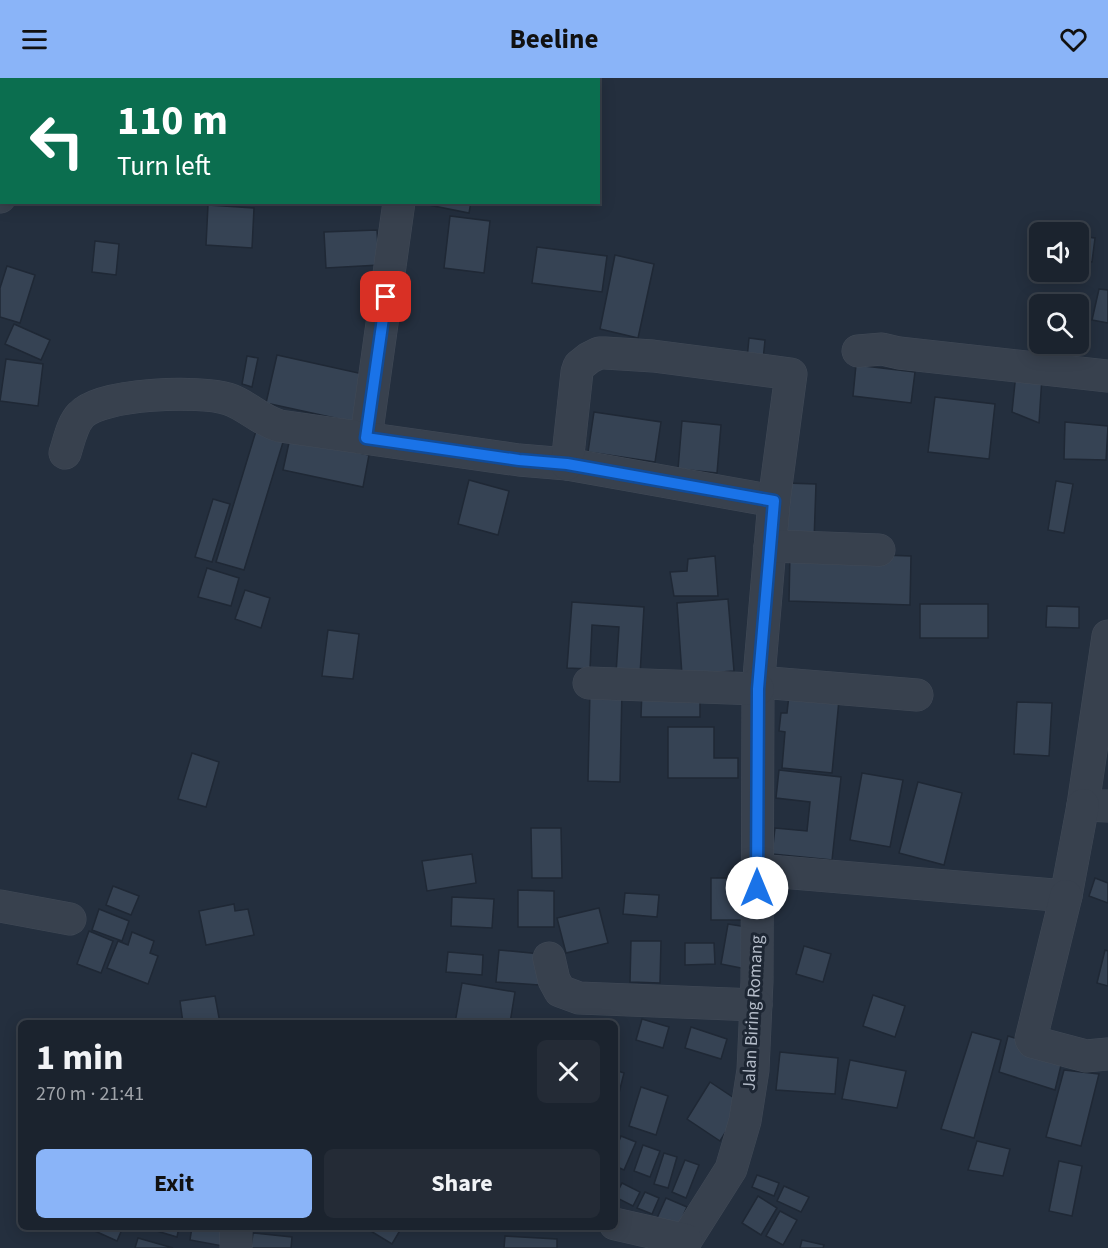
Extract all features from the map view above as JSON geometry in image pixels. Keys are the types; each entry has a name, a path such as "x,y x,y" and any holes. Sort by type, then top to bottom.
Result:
{"street":[{"path":"366,438 399,204"},
{"path":"858,351 882,349 899,353 1108,376"},
{"name":"Jalan Biring Romang","path":"567,464 577,372 584,361 595,355 605,353 642,355 791,374 774,501 758,685 756,1005 750,1096 734,1159 726,1177 684,1244"},
{"path":"64,453 78,419 87,410 101,404 157,394 215,395 231,399 273,424 519,460 567,464 774,501"},
{"path":"770,546 879,550"},
{"path":"1108,636 1096,805 1066,896 1031,1040 1086,1056 1108,1054"},
{"path":"589,682 758,685 917,695"},
{"path":"757,870 1066,896"},
{"path":"0,906 70,919"},
{"path":"549,958 554,980 560,991 579,998 756,1005"},
{"path":"618,1225 684,1244"},
{"path":"236,1230 236,1248"}],"building":[{"path":"424,204 471,204 469,213"},
{"path":"208,205 254,208 252,248 206,245"},
{"path":"450,216 490,221 484,273 444,268"},
{"path":"377,230 379,265 326,268 324,232"},
{"path":"1089,237 1095,238 1092,262 1089,262"},
{"path":"95,241 119,244 116,275 92,272"},
{"path":"537,247 607,256 602,292 532,283"},
{"path":"615,255 654,264 638,338 600,329"},
{"path":"7,266 35,275 20,323 0,317 0,288"},
{"path":"1099,289 1108,290 1108,323 1092,320"},
{"path":"14,324 50,340 41,360 5,344"},
{"path":"749,338 765,340 763,360 747,359"},
{"path":"277,355 363,374 353,422 266,403"},
{"path":"247,356 258,358 252,387 242,384"},
{"path":"6,359 43,364 38,406 0,401"},
{"path":"856,365 915,372 911,403 853,396"},
{"path":"1016,373 1042,377 1039,423 1012,412"},
{"path":"935,397 995,404 989,459 928,452"},
{"path":"594,412 661,422 655,462 588,452"},
{"path":"682,421 721,425 717,473 678,469"},
{"path":"1065,422 1108,426 1106,460 1064,459"},
{"path":"256,431 284,439 244,570 216,562"},
{"path":"290,438 369,455 363,487 283,470"},
{"path":"469,480 509,491 498,535 458,524"},
{"path":"1056,481 1073,484 1064,533 1048,530"},
{"path":"785,483 816,484 814,541 783,540"},
{"path":"213,499 230,504 212,562 195,557"},
{"path":"790,552 911,556 910,605 789,601"},
{"path":"715,556 718,596 674,596 670,572 687,571 688,559"},
{"path":"207,568 239,578 231,606 198,597"},
{"path":"245,590 270,598 261,628 235,619"},
{"path":"728,599 734,671 682,675 677,603"},
{"path":"572,602 644,607 640,675 616,674 619,627 592,625 590,669 567,668"},
{"path":"920,604 988,604 988,638 920,638"},
{"path":"1047,606 1079,607 1079,628 1046,627"},
{"path":"328,630 359,634 353,679 322,676"},
{"path":"590,688 622,689 620,782 588,781"},
{"path":"642,690 700,690 700,717 641,717"},
{"path":"789,695 839,700 832,773 782,768 785,732 779,731 781,713 787,713"},
{"path":"1017,702 1052,703 1049,756 1014,754"},
{"path":"668,727 714,727 714,758 738,758 738,778 668,778"},
{"path":"192,753 219,762 206,807 178,799"},
{"path":"779,770 841,777 832,860 772,854 775,828 807,831 810,802 776,798"},
{"path":"862,773 903,780 890,847 850,840"},
{"path":"918,782 962,793 944,865 899,853"},
{"path":"531,828 561,828 562,878 532,878"},
{"path":"472,854 476,883 427,891 422,861"},
{"path":"711,878 745,878 745,920 711,920"},
{"path":"1095,878 1108,883 1108,903 1089,896"},
{"path":"113,886 139,896 131,915 106,905"},
{"path":"518,890 554,891 554,927 518,927"},
{"path":"625,893 659,895 657,917 623,914"},
{"path":"452,897 494,899 492,928 451,926"},
{"path":"234,904 235,911 248,909 254,935 206,945 199,911"},
{"path":"599,908 608,943 566,953 557,918"},
{"path":"99,909 129,921 122,941 92,930"},
{"path":"728,924 753,928 746,969 721,964"},
{"path":"89,931 113,941 101,973 77,964"},
{"path":"132,932 154,941 150,953 158,956 148,984 107,968 118,941 128,945"},
{"path":"631,941 661,941 660,983 630,982"},
{"path":"685,943 714,943 715,964 685,965"},
{"path":"804,946 831,954 823,982 796,974"},
{"path":"499,950 541,954 539,985 496,982"},
{"path":"1105,950 1108,951 1108,986 1097,983"},
{"path":"448,952 483,955 482,975 446,972"},
{"path":"462,983 515,992 510,1020 456,1020"},
{"path":"873,995 905,1006 895,1037 863,1026"},
{"path":"215,996 219,1020 183,1020 180,1001"},
{"path":"642,1019 669,1027 663,1048 636,1040"},
{"path":"691,1027 727,1039 721,1059 685,1048"},
{"path":"972,1032 1001,1040 974,1138 941,1129"},
{"path":"1008,1036 1064,1053 1055,1090 999,1072"},
{"path":"780,1052 838,1058 835,1094 776,1090"},
{"path":"850,1060 906,1071 897,1108 842,1099"},
{"path":"1064,1070 1099,1074 1081,1146 1046,1137"},
{"path":"618,1071 624,1073 618,1097"},
{"path":"710,1082 743,1104 720,1141 687,1119"},
{"path":"641,1087 668,1096 656,1135 629,1126"},
{"path":"621,1136 636,1142 624,1170 618,1167 618,1144"},
{"path":"977,1141 1010,1149 1003,1176 968,1170"},
{"path":"643,1145 660,1151 650,1177 634,1171"},
{"path":"664,1153 677,1157 668,1188 654,1184"},
{"path":"685,1160 699,1165 686,1198 672,1192"},
{"path":"1059,1161 1082,1166 1072,1216 1049,1211"},
{"path":"757,1175 779,1183 774,1196 752,1187"},
{"path":"622,1183 640,1192 633,1206 618,1198 618,1191"},
{"path":"784,1186 809,1197 801,1212 777,1201"},
{"path":"645,1192 659,1198 652,1214 637,1208"},
{"path":"758,1196 777,1208 761,1235 742,1223"},
{"path":"666,1198 687,1207 678,1227 657,1218"},
{"path":"780,1211 797,1220 783,1245 766,1236"},
{"path":"93,1230 122,1230 117,1241"},
{"path":"153,1230 178,1230 177,1237"},
{"path":"192,1230 231,1230 228,1247 190,1240"},
{"path":"369,1230 400,1230 392,1244"},
{"path":"253,1233 292,1237 291,1248 251,1248"},
{"path":"505,1236 557,1239 557,1248 504,1248"},
{"path":"138,1238 173,1248 135,1248"},
{"path":"802,1240 824,1245 823,1248 800,1248"}],"route":[{"path":"386,297 366,438 519,460 567,464 774,501 758,689 757,888"}]}
